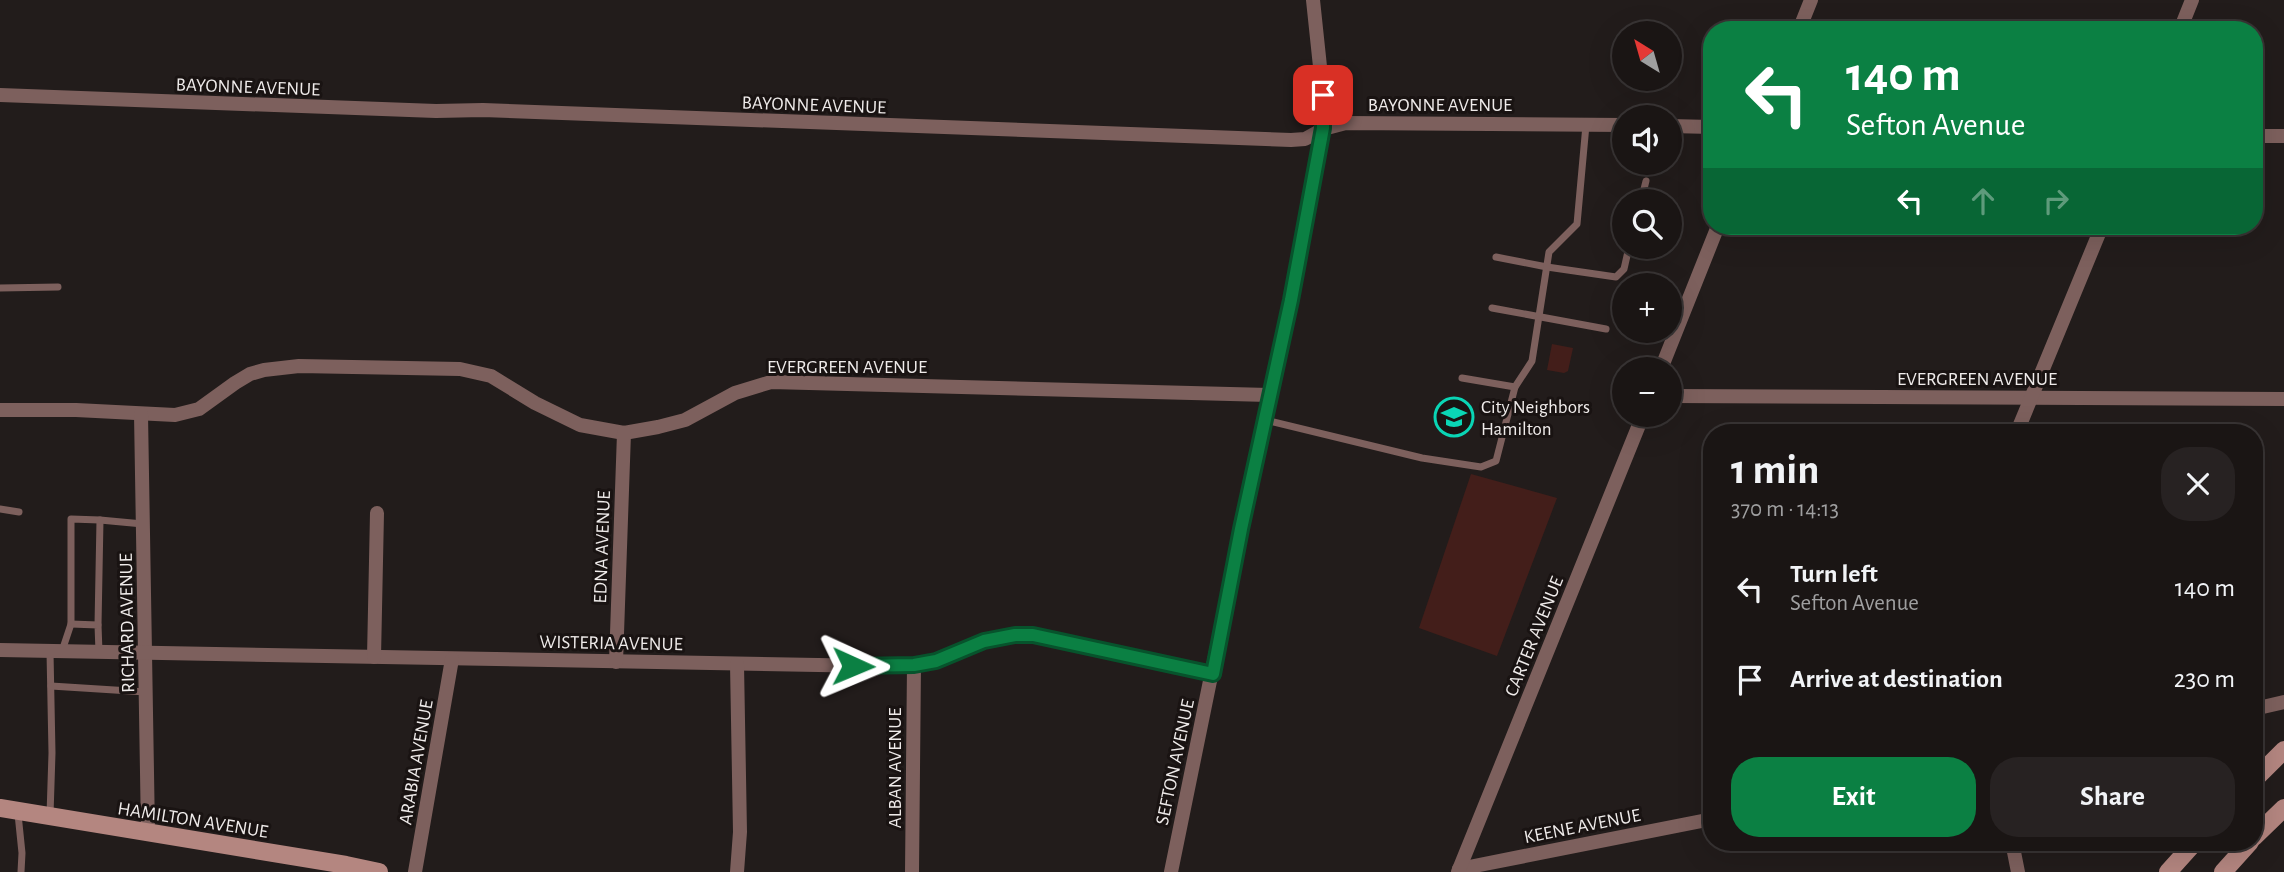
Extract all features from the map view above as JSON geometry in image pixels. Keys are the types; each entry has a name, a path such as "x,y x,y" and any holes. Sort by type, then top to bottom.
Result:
{"street":[{"name":"SEFTON AVENUE","path":"1171,872 1291,300 1323,128 1323,95 1313,0"},
{"path":"1803,21 1811,0"},
{"path":"2184,21 2192,0"},
{"name":"BAYONNE AVENUE","path":"0,95 1291,140 1306,139 1323,128 1346,123 1612,125"},
{"path":"1682,126 1703,127"},
{"path":"2263,136 2284,136"},
{"path":"1666,357 1714,235"},
{"path":"2020,424 2098,235"},
{"name":"EVERGREEN AVENUE","path":"0,411 174,415 199,409 250,374 299,366 460,369 491,376 535,403 580,425 624,433 685,420 735,393 771,382 1269,395"},
{"name":"EVERGREEN AVENUE","path":"1682,396 2284,399"},
{"name":"RICHARD AVENUE","path":"142,414 148,832"},
{"name":"CARTER AVENUE","path":"1459,870 1638,427"},
{"name":"EDNA AVENUE","path":"616,662 624,433"},
{"path":"374,657 377,513"},
{"name":"WISTERIA AVENUE","path":"0,650 874,666 914,665 936,661 984,641 1024,635 1213,674"},
{"name":"ARABIA AVENUE","path":"415,872 452,659"},
{"path":"737,664 740,832 737,872"},
{"name":"ALBAN AVENUE","path":"912,872 914,665"},
{"path":"2263,707 2284,702"},
{"path":"2263,771 2284,750"},
{"path":"2263,828 2284,808"},
{"name":"HAMILTON AVENUE","path":"9,810 148,832 346,869 379,872"},
{"name":"KEENE AVENUE","path":"1459,870 1703,821"},
{"path":"2014,851 2018,872"},
{"path":"2168,872 2186,851"},
{"path":"2224,872 2242,851"}],"lane":[{"path":"1265,420 1422,458 1481,467 1496,461 1516,387 1532,360 1549,252 1577,224 1586,125"},
{"path":"1644,189 1646,181"},
{"path":"1496,257 1616,277 1624,270 1626,259"},
{"path":"0,288 58,287"},
{"path":"1492,308 1606,329"},
{"path":"1462,378 1516,387"},
{"path":"0,509 19,512"},
{"path":"50,817 51,686 56,652 71,624 71,519 143,524"},
{"path":"99,653 100,520"},
{"path":"71,624 98,625"},
{"path":"51,686 146,692"},
{"path":"9,810 22,853 22,872"}],"shaded area":[{"path":"1552,344 1573,348 1568,371 1564,373 1547,370"},
{"path":"1471,474 1557,498 1497,656 1419,628"}],"place":[{"name":"City Neighbors Hamilton","path":"1454,417"}],"route":[{"path":"853,666 914,665 936,661 997,637 1033,635 1213,674 1241,529 1291,300 1323,128 1323,95"}]}
